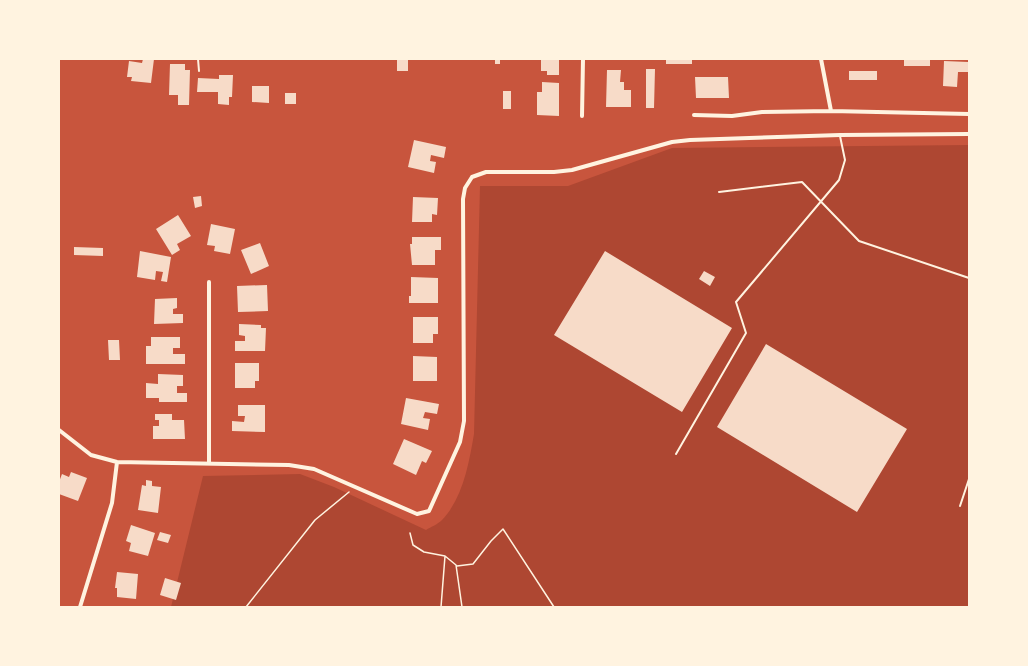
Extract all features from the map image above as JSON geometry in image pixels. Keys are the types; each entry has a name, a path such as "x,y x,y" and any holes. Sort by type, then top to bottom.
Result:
{"street":[{"path":"582,59 582,116"},
{"path":"820,59 831,111"},
{"path":"694,115 732,116 762,112 831,111 969,114"},
{"path":"59,430 91,455 117,462 289,465 314,469 416,514 429,511 460,442 464,421 463,199 465,188 472,177 486,172 554,172 572,170 672,142 690,140 840,135 969,134"},
{"path":"209,282 209,463"},
{"path":"80,607 112,502 117,462"}],"lane":[{"path":"198,59 199,71"},
{"path":"676,454 746,333 736,302 839,180 845,160 840,135"},
{"path":"718,192 802,182 859,241 969,278"},
{"path":"960,506 969,479"}],"path":[{"path":"246,607 315,520 355,486"},
{"path":"456,566 473,564 491,540 503,529 554,607"},
{"path":"410,533 413,545 424,552 445,556 456,566 462,607"},
{"path":"441,607 445,556"}],"shaded area":[{"path":"969,145 969,607 171,607 203,476 300,474 334,487 426,530 440,521 449,511 464,480 474,434 480,186 568,186 672,148"}],"building":[{"path":"143,59 154,59 151,83 131,81 132,77 127,77 129,61 142,63"},
{"path":"397,59 408,59 408,71 397,71"},
{"path":"495,59 500,59 500,64 495,64"},
{"path":"541,59 559,59 559,75 547,75 547,71 541,71"},
{"path":"666,59 692,59 692,64 666,64"},
{"path":"904,59 930,59 930,66 904,66"},
{"path":"944,61 968,62 968,72 958,72 957,87 943,86"},
{"path":"170,64 185,64 185,70 190,70 189,105 178,105 178,95 169,95"},
{"path":"646,69 655,69 654,108 646,108"},
{"path":"607,70 621,70 620,82 624,82 624,90 631,90 631,107 606,107"},
{"path":"849,71 877,71 877,80 849,80"},
{"path":"219,75 233,75 232,97 229,97 229,105 218,104 218,92 197,92 198,78 219,79"},
{"path":"695,77 728,77 729,98 696,98"},
{"path":"542,82 559,83 559,116 537,115 537,92 542,92"},
{"path":"252,86 269,86 269,103 252,102"},
{"path":"503,91 511,91 511,109 503,109"},
{"path":"285,93 296,93 296,104 285,104"},
{"path":"414,140 446,147 444,158 431,155 430,161 436,162 434,173 408,167"},
{"path":"201,196 202,206 195,208 193,197"},
{"path":"413,197 438,198 437,215 432,214 432,222 412,222"},
{"path":"178,215 191,236 177,244 180,250 172,255 156,229"},
{"path":"211,224 235,229 230,254 214,251 215,246 207,245"},
{"path":"412,237 441,237 441,250 435,250 435,265 412,265 410,244 412,244"},
{"path":"260,243 269,266 251,274 241,250"},
{"path":"74,247 103,248 103,256 74,255"},
{"path":"140,251 171,257 167,282 161,281 163,272 156,271 155,280 137,277"},
{"path":"605,251 732,328 682,412 554,335"},
{"path":"704,271 715,277 710,286 699,279"},
{"path":"411,277 438,278 438,303 409,303 409,296 411,296"},
{"path":"267,285 268,311 238,312 237,286"},
{"path":"177,298 177,308 173,309 173,314 183,314 183,323 154,324 155,299"},
{"path":"413,317 438,317 438,334 433,334 433,343 413,343"},
{"path":"239,324 261,325 261,328 266,328 265,351 235,351 235,341 245,341 245,336 239,335"},
{"path":"151,337 180,337 180,348 173,348 173,354 185,354 185,364 146,364 146,346 151,346"},
{"path":"108,340 119,340 120,360 109,360"},
{"path":"766,344 907,429 857,512 717,427"},
{"path":"413,356 437,357 437,381 413,381"},
{"path":"235,363 259,363 259,381 255,381 255,388 235,388"},
{"path":"158,374 183,375 183,386 177,386 177,393 187,393 187,402 159,402 159,398 146,398 146,383 158,384"},
{"path":"406,398 439,404 437,414 425,412 423,418 430,419 428,430 401,424"},
{"path":"238,405 265,405 265,432 232,431 232,421 244,422 245,416 238,416"},
{"path":"155,414 172,414 172,420 184,420 185,439 153,439 153,426 159,426 159,420 155,420"},
{"path":"404,439 432,451 426,463 422,461 416,475 393,464"},
{"path":"71,472 87,478 78,501 59,494 59,482 62,474 69,477"},
{"path":"146,480 152,481 152,486 161,487 158,513 138,510 142,485 146,486"},
{"path":"131,525 155,533 148,556 129,551 131,543 126,541"},
{"path":"160,532 171,535 168,543 157,540"},
{"path":"117,572 138,574 136,599 117,597 117,588 115,588"},
{"path":"165,578 181,583 176,600 160,595"}]}
